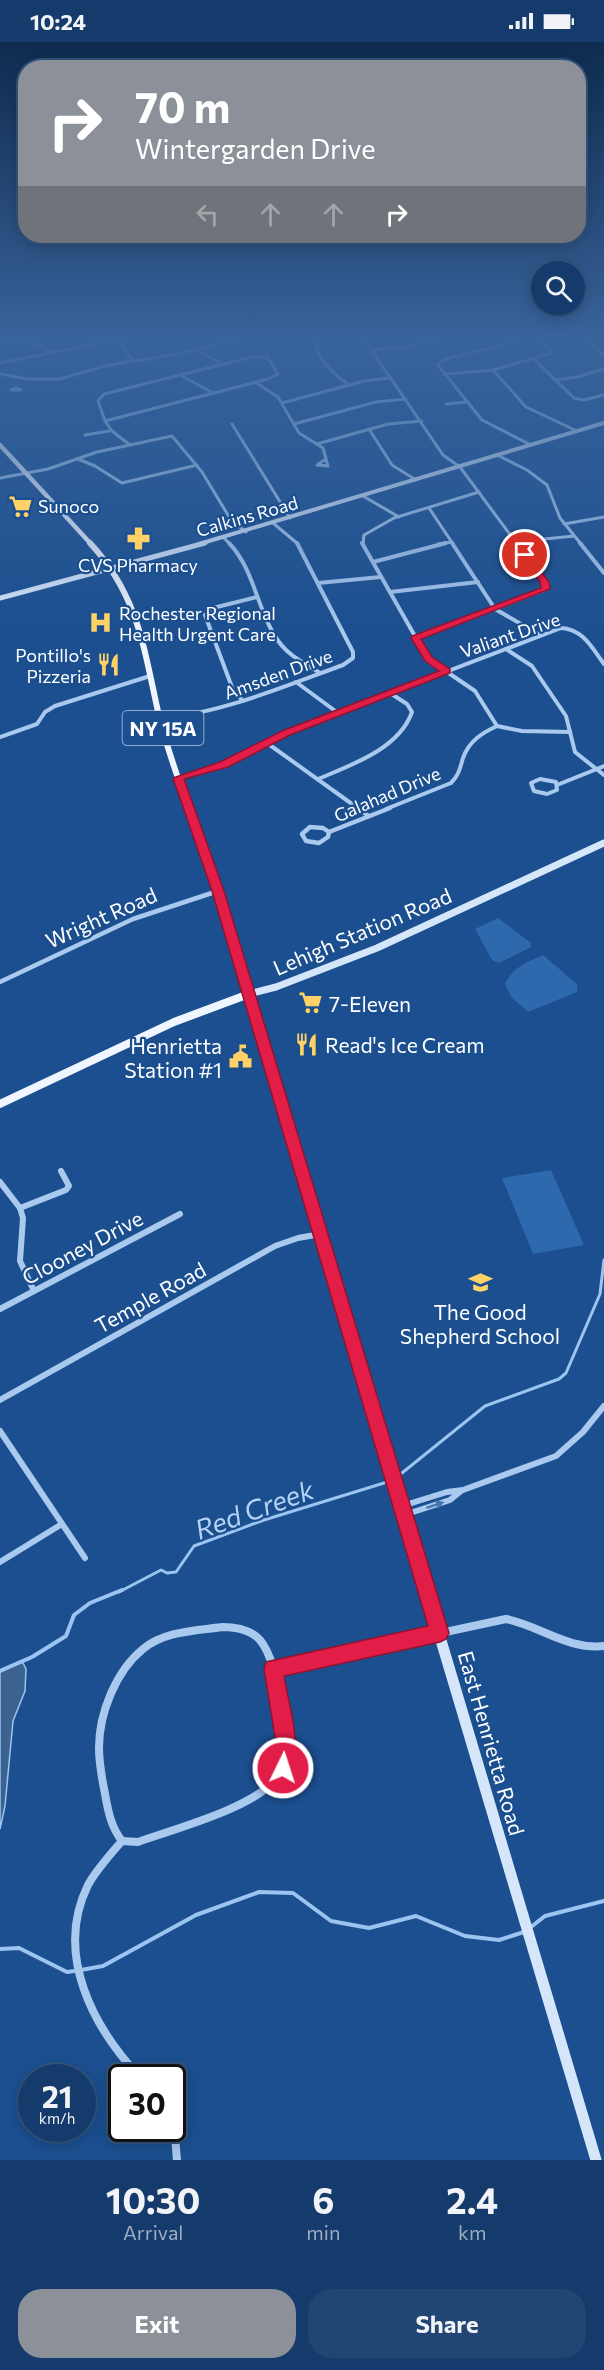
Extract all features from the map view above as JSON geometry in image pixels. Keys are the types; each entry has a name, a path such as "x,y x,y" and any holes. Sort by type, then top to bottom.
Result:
{"main road":[{"name":"Calkins Road","path":"0,598 246,532 555,438"},
{"name":"East Henrietta Road","path":"0,445 110,567 124,588 136,617 160,719 218,891 596,2160"},
{"name":"Lehigh Station Road","path":"0,1104 174,1022 249,994 276,987 377,948 604,843"}],"street":[{"path":"119,438 130,445"},
{"path":"0,478 27,474 97,452 155,438"},
{"path":"175,438 196,465 231,520 246,532"},
{"path":"241,438 290,518"},
{"path":"307,438 326,453 326,459"},
{"path":"317,444 338,438"},
{"path":"375,438 395,468 416,480"},
{"path":"416,638 542,591 547,587 460,467 443,455 432,438"},
{"path":"517,438 531,445"},
{"path":"497,455 545,484 553,496 557,514 604,573"},
{"path":"78,459 95,466 122,483 138,481 196,465"},
{"path":"479,492 383,523 362,537 362,543 428,658 475,691 497,726 522,731 570,732"},
{"path":"363,496 399,517"},
{"path":"429,508 495,609 540,635"},
{"path":"564,524 604,517"},
{"name":"Amsden Drive","path":"160,719 206,713 243,701 346,663 354,655 296,541 273,524"},
{"path":"515,542 574,536"},
{"path":"224,538 234,549 280,644 320,673"},
{"path":"373,562 392,559 434,544 452,542"},
{"path":"318,583 381,577"},
{"path":"390,592 477,582"},
{"path":"243,701 233,690 205,615 213,608 257,597"},
{"name":"Valiant Drive","path":"178,778 224,764 267,742 338,713 561,628 576,629 604,664"},
{"path":"506,649 532,666 566,716 575,752 604,775"},
{"path":"0,737 37,724 45,712 55,706 150,676"},
{"path":"296,682 338,713"},
{"path":"318,779 371,755 386,745 404,727 412,712 406,704 390,693"},
{"name":"Galahad Drive","path":"328,832 450,783 460,772 470,744 497,726"},
{"path":"267,742 369,816"},
{"path":"557,785 604,766"},
{"path":"540,779 552,780 557,785 555,792 547,794 534,791 531,786 533,781 540,779"},
{"name":"Galahad Drive","path":"314,826 328,832 326,840 315,843 303,839 302,834 306,829 314,826"},
{"name":"Wright Road","path":"0,982 133,917 181,900 218,891"},
{"path":"20,1208 66,1190 69,1186 62,1171"},
{"path":"0,1182 20,1208 23,1218 20,1261 34,1292"},
{"name":"Clooney Drive","path":"0,1309 180,1214"},
{"name":"Temple Road","path":"0,1400 275,1246 321,1233"},
{"path":"403,1510 450,1500 463,1490 556,1456 583,1432 604,1406"},
{"path":"0,1431 86,1558"},
{"path":"0,1562 62,1524"},
{"path":"273,1669 506,1619 529,1624 584,1648 604,1646"},
{"path":"233,1627 247,1631 260,1641 271,1658 286,1743 283,1768 277,1779 258,1795 245,1801 138,1842 122,1841 116,1834 108,1813 99,1760 99,1738 112,1694 133,1658 143,1648 164,1636 233,1627"},
{"path":"122,1841 96,1872 86,1890 75,1932 80,1978 89,2005 101,2030 127,2064"},
{"path":"175,2142 177,2160"}],"shaded area":[{"path":"498,918 531,943 531,947 499,963 492,960 475,929"},
{"path":"543,955 577,984 577,992 528,1012 512,998 505,984 516,969"},
{"path":"551,1170 584,1245 533,1254 502,1178"},
{"path":"22,1661 26,1669 25,1691 13,1721 5,1806 0,1829 0,1672"}],"waterway":[{"name":"Red Creek","path":"402,1473 485,1406 559,1379 566,1373 600,1294 604,1260"},
{"name":"Red Creek","path":"119,1592 161,1570 167,1573 176,1572 194,1546 264,1520 384,1483"},
{"name":"Red Creek","path":"0,1671 32,1657 66,1636 74,1615 90,1603 122,1590"},
{"path":"81,1970 103,1966 196,1915 259,1892 293,1893 331,1921 369,1928 416,1916 465,1936 499,1940 524,1932"},
{"path":"531,1927 545,1916 604,1901"},
{"path":"0,1949 19,1948 67,1972 75,1971"}],"place":[{"name":"Sunoco","path":"20,506"},
{"name":"CVS Pharmacy","path":"138,539"},
{"name":"Rochester Regional Health Urgent Care","path":"101,623"},
{"name":"Pontillo's Pizzeria","path":"109,665"},
{"name":"7-Eleven","path":"311,1003"},
{"name":"Read's Ice Cream","path":"307,1044"},
{"name":"Henrietta Station #1","path":"240,1057"},
{"name":"The Good Shepherd School","path":"480,1283"}],"route":[{"path":"283,1768 286,1743 273,1669 440,1633 218,891 178,778 205,772 286,733 446,671 428,658 416,638 546,589 545,582 525,555"}]}
